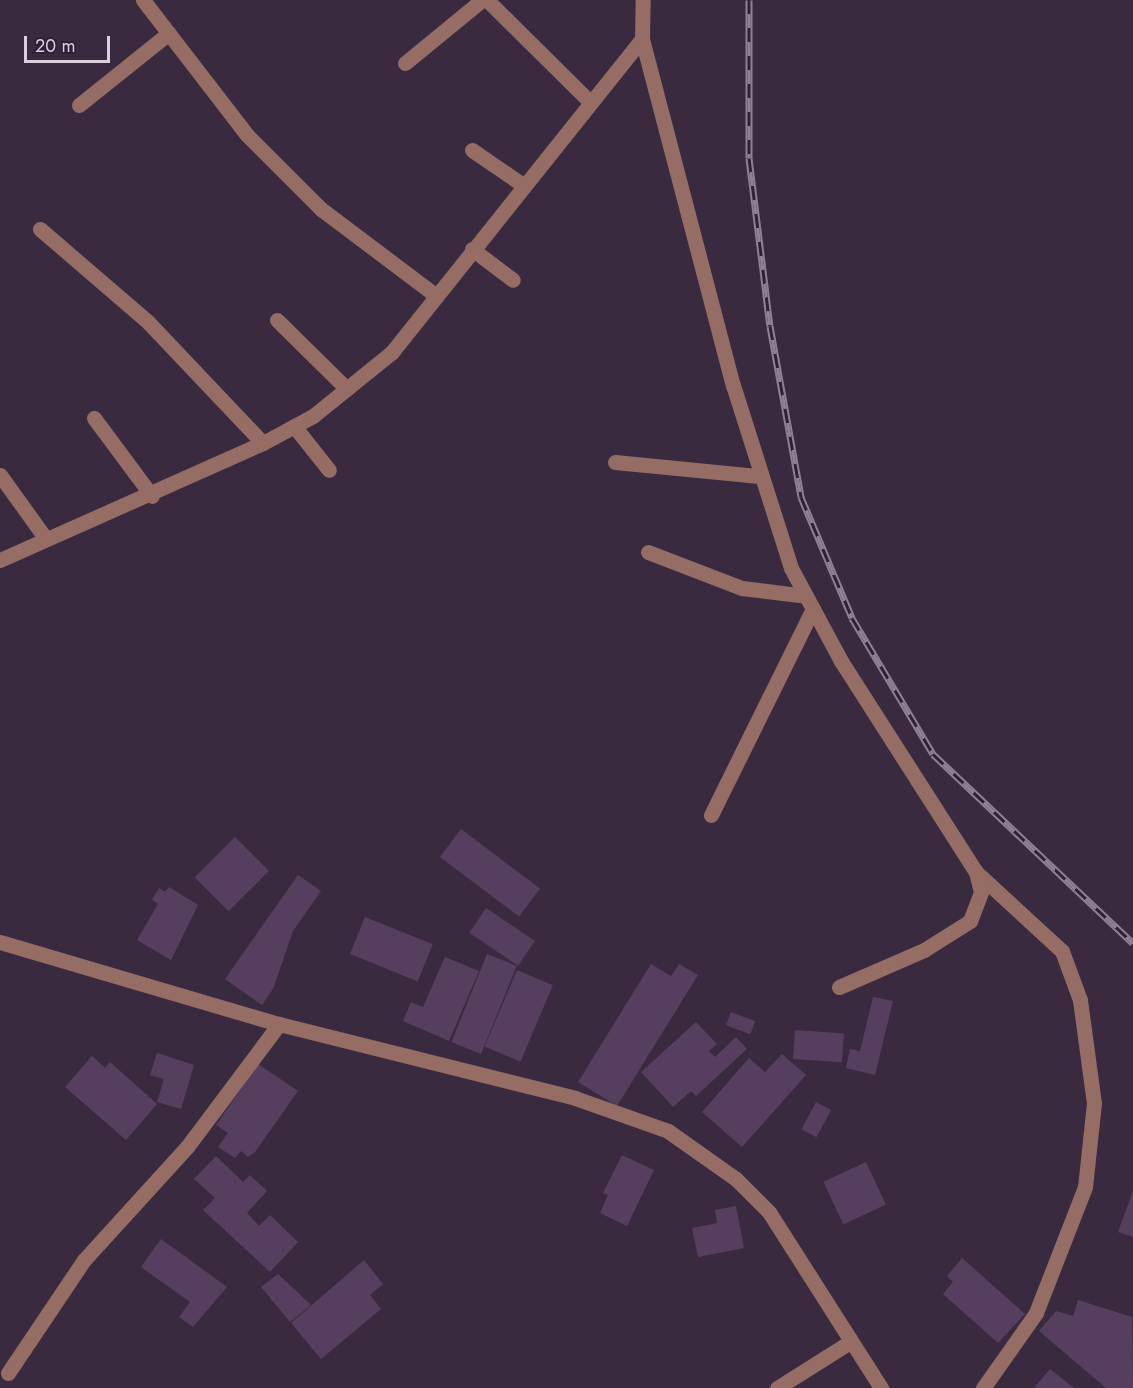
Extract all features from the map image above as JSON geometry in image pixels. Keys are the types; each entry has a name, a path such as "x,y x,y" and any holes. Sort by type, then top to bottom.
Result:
{"street":[{"path":"143,0 247,135 313,201 435,295"},
{"path":"405,63 482,0"},
{"path":"487,0 590,102"},
{"path":"643,0 642,39 759,476 809,602 976,872 1062,951 1080,1000 1094,1103 1093,1139 1072,1230 1036,1313 983,1388"},
{"path":"80,105 169,33"},
{"path":"0,560 152,496 263,443 294,426 347,389 392,352 435,295 642,39"},
{"path":"472,150 523,185"},
{"path":"40,229 148,322 263,443"},
{"path":"472,249 513,280"},
{"path":"277,320 347,389"},
{"path":"94,418 152,496"},
{"path":"294,426 329,470"},
{"path":"615,462 759,476"},
{"path":"0,475 46,539"},
{"path":"648,552 742,588 809,602"},
{"path":"711,815 809,602"},
{"path":"838,987 924,950 970,921 981,892 976,872"},
{"path":"0,942 279,1024 575,1098 668,1131 736,1179 769,1212 881,1388"},
{"path":"8,1373 84,1260 187,1148 279,1024"},
{"path":"777,1388 850,1342"}],"building":[{"path":"461,829 540,889 519,917 440,857"},
{"path":"235,837 269,871 229,911 195,877"},
{"path":"298,875 321,891 293,931 273,989 262,1005 225,979"},
{"path":"169,887 198,905 171,960 137,940 158,904 152,900 159,888 165,892"},
{"path":"486,908 535,941 518,966 469,933"},
{"path":"365,917 433,944 418,981 350,954"},
{"path":"487,954 517,966 481,1054 451,1042"},
{"path":"445,957 479,971 449,1041 403,1021 411,1002 423,1007"},
{"path":"651,964 671,976 679,964 698,975 617,1106 578,1082"},
{"path":"517,970 553,985 520,1062 485,1046"},
{"path":"873,997 893,1001 875,1075 846,1068 850,1049 860,1051"},
{"path":"731,1012 755,1021 750,1034 726,1025"},
{"path":"696,1022 717,1044 709,1051 715,1057 736,1037 747,1049 696,1096 691,1091 673,1107 641,1072"},
{"path":"795,1030 844,1033 842,1062 793,1059"},
{"path":"157,1053 194,1065 181,1109 157,1102 164,1079 150,1075"},
{"path":"782,1054 806,1075 742,1147 702,1112 749,1058 765,1072"},
{"path":"92,1056 105,1068 110,1062 157,1104 126,1140 65,1087"},
{"path":"258,1064 298,1091 255,1152 248,1157 241,1151 235,1158 218,1147 228,1133 216,1125"},
{"path":"816,1102 831,1110 816,1137 801,1129"},
{"path":"622,1155 654,1170 627,1226 600,1213 608,1195 603,1193"},
{"path":"216,1156 243,1182 250,1175 267,1191 247,1213 259,1226 270,1215 298,1242 270,1272 203,1210 215,1198 194,1179"},
{"path":"866,1162 886,1205 843,1224 823,1182"},
{"path":"1133,1191 1133,1237 1118,1232"},
{"path":"736,1206 744,1248 698,1257 692,1228 717,1223 715,1210"},
{"path":"161,1239 227,1287 193,1327 179,1317 190,1302 141,1267"},
{"path":"962,1258 1025,1314 998,1343 943,1294 953,1282 947,1276"},
{"path":"364,1260 383,1284 370,1295 381,1309 321,1359 291,1323"},
{"path":"278,1274 311,1305 290,1322 261,1287"},
{"path":"1078,1300 1132,1317 1133,1388 1106,1388 1039,1331 1056,1311 1073,1316"},
{"path":"1050,1369 1074,1388 1034,1388"}],"railway":[{"path":"749,0 749,158 770,326 801,497 852,618 933,754 1133,943"}]}
